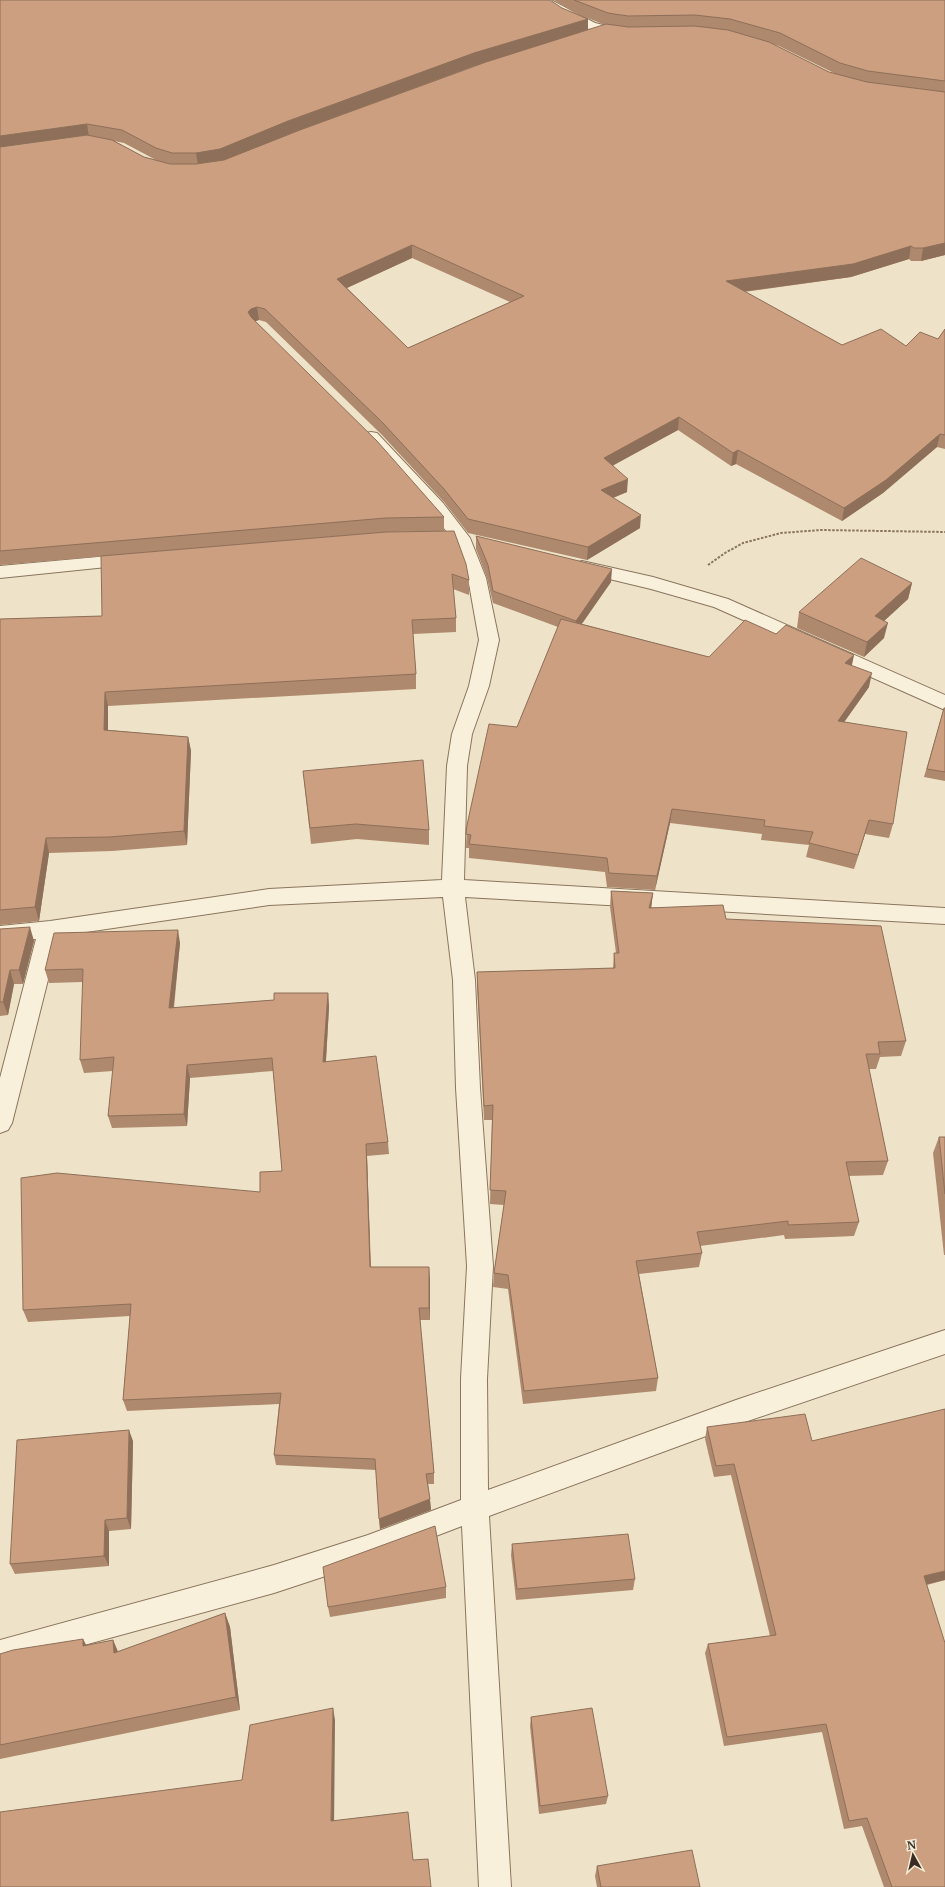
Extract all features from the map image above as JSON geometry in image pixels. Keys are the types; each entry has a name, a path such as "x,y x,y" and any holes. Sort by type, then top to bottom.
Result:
{"street":[{"path":"546,2 569,0"},
{"path":"546,2 580,22 604,31 634,34"},
{"path":"584,38 604,31"},
{"path":"358,424 437,507 461,538 470,557 476,578 489,640 480,686 462,734 457,766 454,819 453,888 464,980 468,1088 480,1266 474,1379 475,1508 495,1887"},
{"path":"439,538 461,538 483,543"},
{"path":"0,572 145,559"},
{"path":"565,563 721,603 945,703"},
{"path":"0,934 50,929 269,897 453,888 945,916"},
{"path":"0,1123 50,929"},
{"path":"0,1654 145,1616 312,1568 398,1538 709,1422 945,1342"}],"path":[{"path":"678,591 720,554 759,536 806,529 945,532"}],"building":[{"path":"0,0 550,0 562,8 588,19 474,53 288,121 220,149 196,153 172,153 156,148 122,130 87,124 0,136"},
{"path":"574,0 945,0 945,81 868,71 840,63 780,33 730,19 695,15 628,16 608,13"},
{"path":"606,24 628,27 695,26 728,30 769,42 829,72 867,82 945,92 945,243 923,248 914,248 911,246 853,264 726,281 842,345 881,329 906,346 920,332 938,339 945,329 945,435 940,434 886,480 844,508 738,450 733,453 679,417 604,458 628,479 601,490 641,515 588,547 468,519 444,489 382,422 265,309 257,307 248,312 251,317 377,441 444,517 386,518 0,551 0,147 87,135 112,140 144,157 170,164 196,164 224,160 300,130 486,62","holes":["412,245 524,296 408,348 337,279"]},
{"path":"454,531 466,564 469,580 452,574 456,618 412,620 416,674 105,692 104,730 188,737 184,831 109,837 46,838 35,907 0,910 0,619 102,616 101,556 386,532"},
{"path":"476,536 612,569 576,621 493,591 488,565"},
{"path":"861,558 912,583 875,616 888,623 867,642 799,612"},
{"path":"561,619 709,657 745,620 776,634 786,625 854,655 845,663 872,673 838,721 907,732 893,824 869,820 858,855 809,843 813,832 764,826 765,820 672,809 657,876 609,873 607,858 469,844 471,835 466,834 467,825 489,724 517,727"},
{"path":"945,708 945,772 927,769"},
{"path":"423,760 429,830 356,824 310,828 303,771"},
{"path":"611,891 653,893 649,908 723,905 726,919 881,926 906,1041 878,1042 880,1054 866,1054 888,1161 846,1162 859,1222 788,1225 788,1221 697,1232 702,1253 636,1261 658,1378 524,1391 508,1275 494,1273 506,1191 490,1190 493,1105 484,1106 477,972 615,968 614,953 619,953"},
{"path":"30,927 19,970 10,970 3,1002 0,1002 0,929"},
{"path":"178,930 169,1008 274,1000 274,993 328,993 323,1062 376,1056 388,1142 366,1144 370,1267 429,1267 429,1308 419,1308 434,1473 426,1474 430,1499 379,1519 375,1459 274,1455 281,1393 123,1400 131,1304 23,1310 21,1178 57,1173 260,1192 260,1172 282,1171 272,1058 187,1065 184,1114 108,1116 114,1057 80,1060 83,969 45,970 54,933"},
{"path":"939,1137 945,1137 945,1194"},
{"path":"945,1409 945,1571 924,1576 945,1643 945,1887 892,1887 867,1818 849,1821 826,1724 727,1737 708,1644 776,1635 734,1464 716,1466 707,1427 805,1414 812,1441"},
{"path":"129,1430 127,1518 105,1520 104,1556 10,1564 17,1440"},
{"path":"435,1526 446,1587 328,1607 323,1567"},
{"path":"628,1534 635,1579 517,1589 512,1544"},
{"path":"225,1613 236,1697 0,1745 0,1654 13,1650 83,1639 83,1646 113,1640 114,1653"},
{"path":"333,1708 331,1821 408,1812 413,1860 428,1859 431,1887 0,1887 0,1812 242,1780 250,1725"},
{"path":"592,1708 608,1796 540,1806 531,1717"},
{"path":"692,1850 700,1887 601,1887 597,1866"}]}
